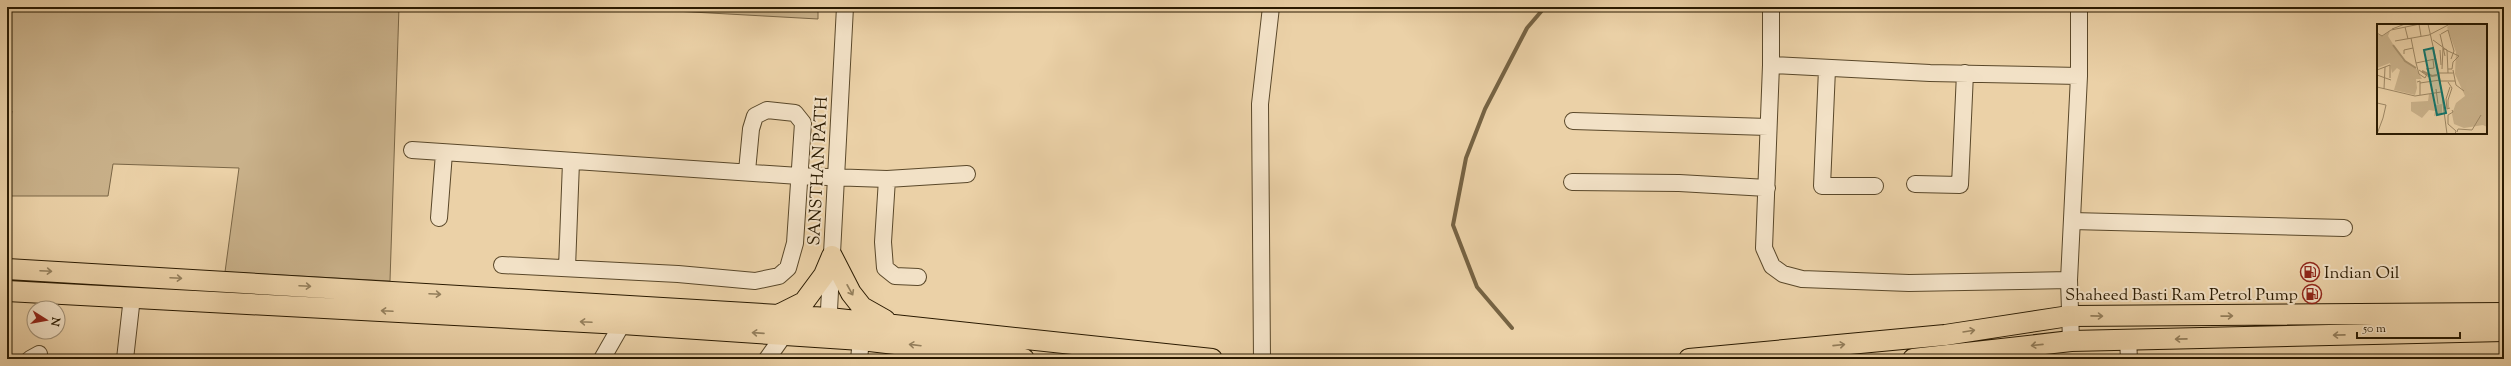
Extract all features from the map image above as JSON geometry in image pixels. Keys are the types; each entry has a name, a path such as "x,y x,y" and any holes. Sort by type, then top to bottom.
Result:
{"main road":[{"path":"778,315 804,302 820,280 832,256"},
{"path":"832,256 851,293 862,307 892,324"},
{"path":"7,269 778,315 828,328 860,349 1024,359"},
{"path":"7,291 622,324 784,335 828,328 892,324 1212,359"},
{"path":"1689,359 1945,335 2069,316 2504,313"},
{"path":"1913,359 2070,341 2129,350 2504,331"}],"street":[{"name":"SANSTHAN PATH","path":"828,328 845,7"},
{"path":"1262,359 1260,104 1271,7"},
{"path":"1771,7 1771,65 1764,248 1772,266 1783,274 1802,279 1909,283 2069,280"},
{"path":"2070,341 2069,280 2079,76 2079,7"},
{"path":"1771,65 1828,69 2079,76"},
{"path":"1828,69 1822,186 1875,186"},
{"path":"1915,184 1960,185 1964,73"},
{"path":"502,265 678,274 755,281 779,276 788,268 795,243 799,216 799,176 803,123 795,113 767,110 755,116 751,129 746,171"},
{"path":"1573,121 1768,127"},
{"path":"412,150 571,162 746,171 799,176 887,179 967,174"},
{"path":"439,218 444,153"},
{"path":"567,268 571,162"},
{"path":"887,179 883,242 885,268 895,276 918,277"},
{"path":"1572,182 1679,183 1767,188"},
{"path":"2072,221 2344,228"},
{"path":"125,359 132,297"},
{"path":"602,359 622,324"},
{"path":"767,359 784,335"}],"shaded area":[{"path":"7,7 399,7 390,281 225,272 239,168 113,164 108,196 9,196 6,175 6,154 12,111 7,110"},
{"path":"602,7 818,7 818,19"}],"waterway":[{"path":"1512,328 1477,287 1453,225 1466,158 1485,109 1527,28 1545,7"}],"place":[{"name":"Indian Oil","path":"2310,272"},
{"name":"Shaheed Basti Ram Petrol Pump","path":"2312,294"}]}
